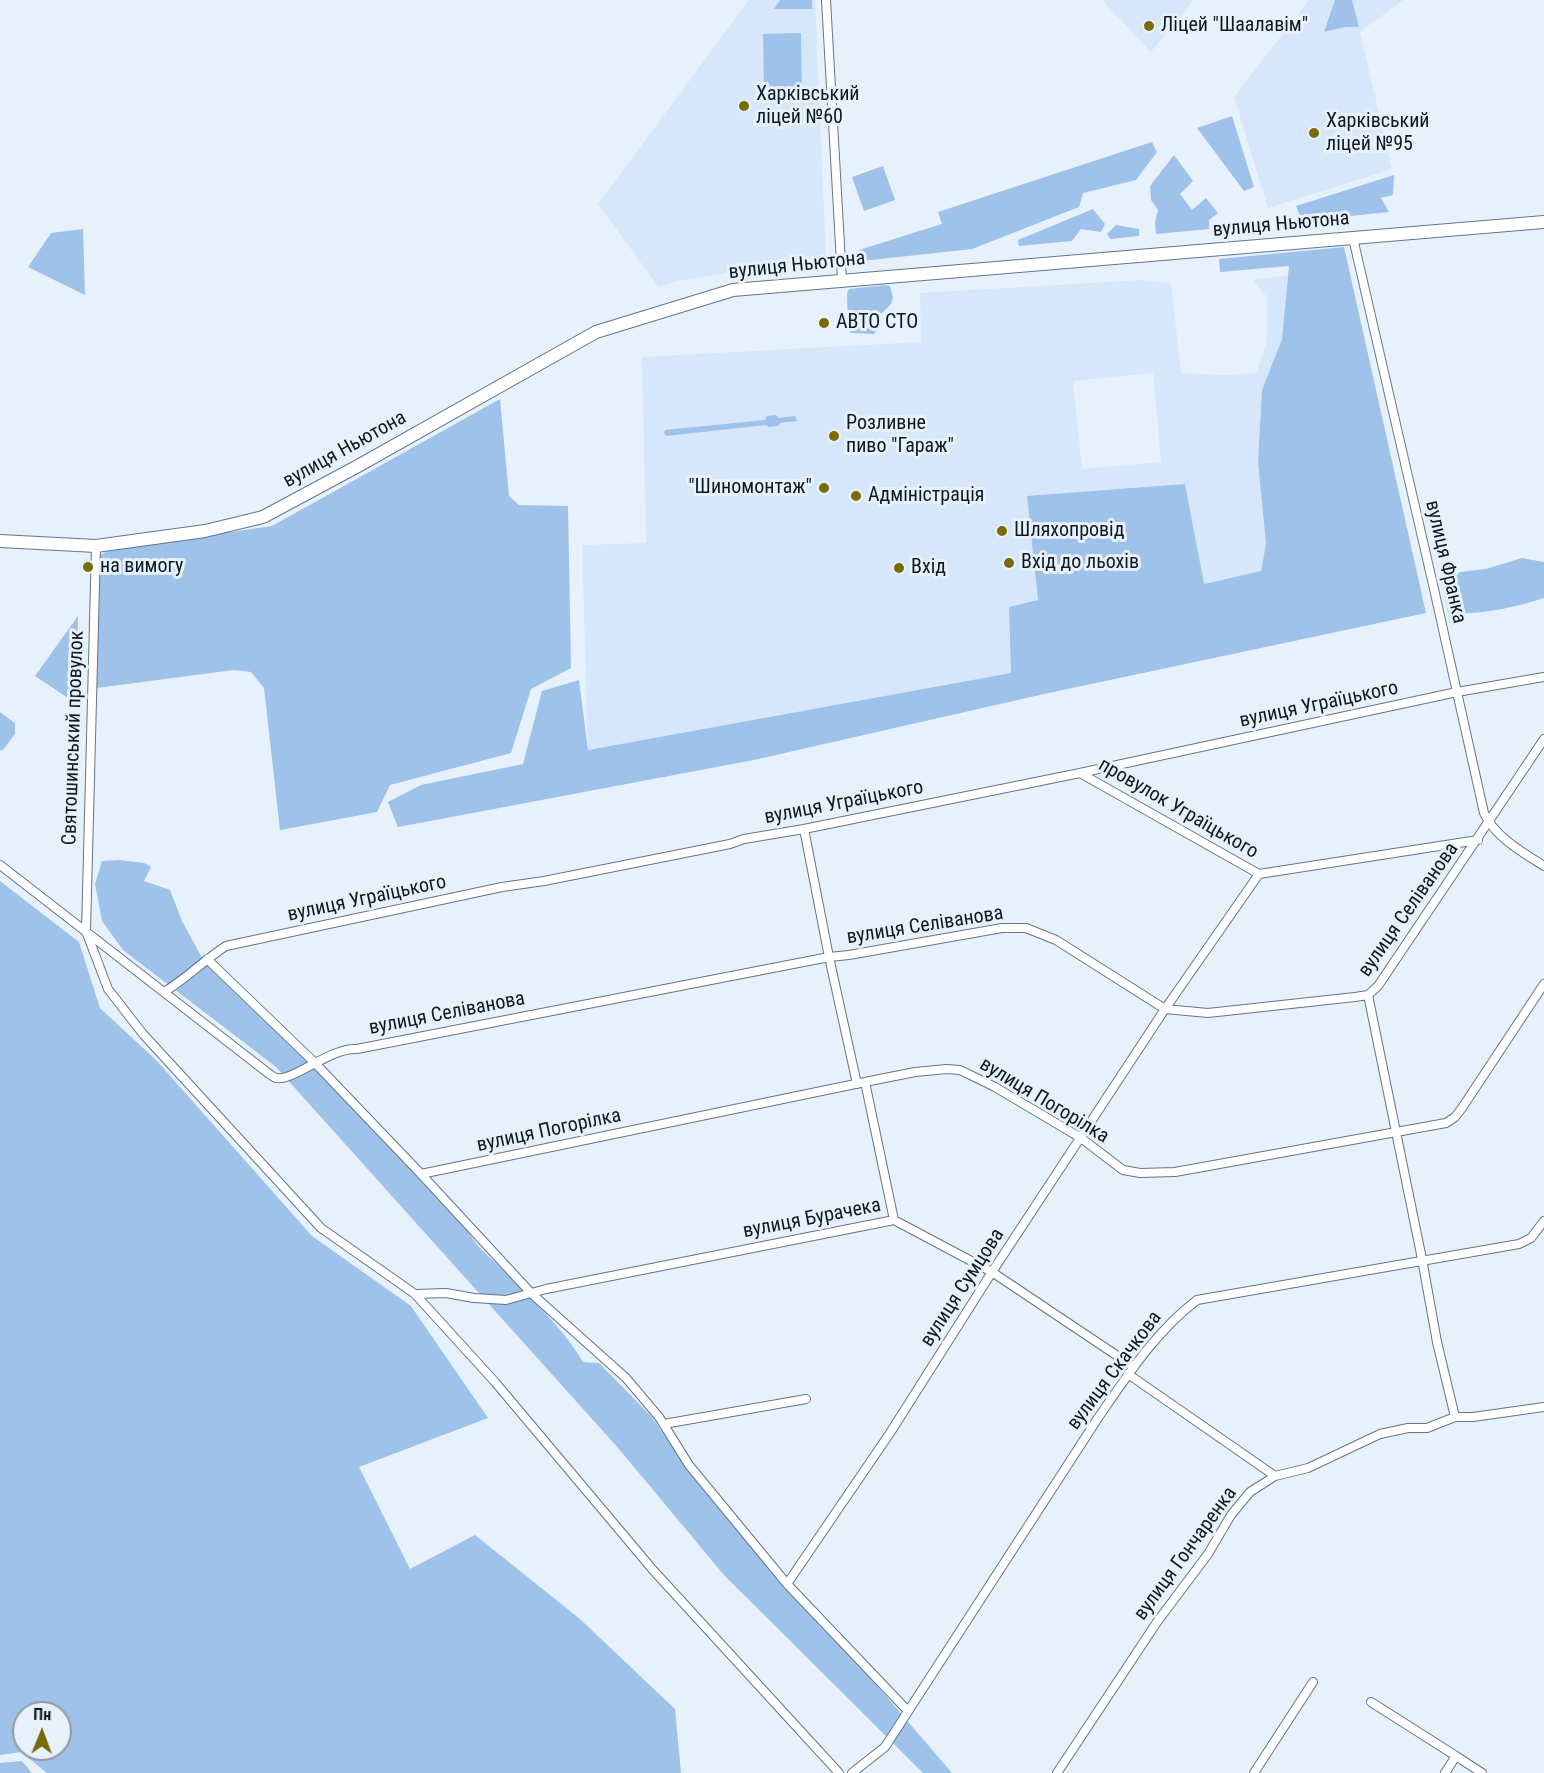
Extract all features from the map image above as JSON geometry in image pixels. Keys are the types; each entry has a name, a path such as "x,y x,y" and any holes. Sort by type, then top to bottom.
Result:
{"street":[{"path":"826,0 842,280"},
{"name":"вулиця Ньютона","path":"0,541 96,546 205,531 263,517 368,461 596,332 733,290 1544,222"},
{"name":"вулиця Франка","path":"1353,238 1484,813 1489,824"},
{"name":"Святошинський провулок","path":"86,931 96,546"},
{"name":"вулиця Уграїцького","path":"164,992 226,946 387,913 407,906 695,851 744,839 1080,773 1457,692 1544,677"},
{"name":"вулиця Селіванова","path":"164,992 277,1078 287,1077 314,1062 348,1048 829,957 1002,927 1026,928 1056,940 1165,1009 1208,1013 1368,995 1378,986 1544,740"},
{"name":"провулок Уграїцького","path":"1080,773 1259,874 1478,840"},
{"path":"1489,824 1498,834 1544,866"},
{"path":"804,829 829,957 894,1220"},
{"path":"0,865 164,992"},
{"name":"провулок Уграїцького","path":"1165,1009 1259,874"},
{"path":"86,931 108,989 143,1034 321,1228 415,1294 495,1382 653,1570 839,1773"},
{"path":"207,959 314,1062 531,1293 626,1378 664,1424 689,1465 788,1584 907,1710"},
{"name":"вулиця Погорілка","path":"421,1174 915,1072 947,1069 960,1070 996,1087 1081,1138 1123,1170 1159,1174 1446,1123 1455,1117 1544,984"},
{"path":"1368,995 1437,1342 1455,1417"},
{"name":"вулиця Сумцова","path":"788,1584 890,1433 992,1272 1165,1009"},
{"name":"вулиця Бурачека","path":"415,1294 446,1293 506,1300 531,1293 894,1220 992,1272 1275,1476"},
{"name":"вулиця Скачкова","path":"852,1773 885,1747 1038,1508 1131,1370 1179,1314 1197,1300 1422,1259 1519,1244 1531,1238 1544,1221"},
{"path":"664,1424 806,1399"},
{"name":"вулиця Гончаренка","path":"1057,1773 1157,1622 1208,1554 1231,1515 1250,1492 1275,1476 1308,1468 1380,1434 1408,1428 1427,1428 1455,1417 1473,1417 1544,1407"},
{"path":"1254,1773 1313,1682"},
{"path":"1371,1702 1482,1773"},
{"path":"1444,1773 1456,1756"}],"shaded area":[{"name":"Харківський ліцей №60","path":"749,0 815,0 826,257 658,286 598,204"},
{"path":"780,0 812,0 812,9 774,9"},
{"name":"Ліцей \"Шаалавім\"","path":"1102,0 1193,0 1151,52"},
{"name":"Харківський ліцей №95","path":"1309,0 1403,0 1360,32 1392,169 1268,208 1234,97"},
{"path":"1335,0 1352,0 1359,27 1345,27 1324,32"},
{"path":"801,33 802,92 764,94 763,34"},
{"path":"1232,116 1254,187 1244,191 1197,128"},
{"path":"1152,142 1157,152 1136,180 1083,193 1079,207 972,249 862,261 859,250 942,224 938,212"},
{"path":"1174,155 1193,181 1180,194 1192,210 1206,198 1218,213 1209,220 1209,229 1156,234 1155,222 1158,210 1151,200 1150,186"},
{"path":"883,166 895,200 864,211 852,177"},
{"path":"1394,175 1393,195 1381,198 1389,212 1302,221 1296,206"},
{"path":"1093,209 1105,224 1101,232 1081,229 1072,241 1019,246 1018,240"},
{"path":"1116,225 1139,229 1139,236 1110,239 1107,234"},
{"path":"83,229 85,295 28,267 51,233"},
{"path":"1344,247 1426,613 1044,694 754,760 398,827 388,802 421,785 523,764 542,691 579,680 588,750 1011,673 1009,607 1038,600 1027,496 1185,484 1204,584 1261,571 1266,544 1258,461 1262,390 1282,339 1289,266 1220,272 1219,259"},
{"path":"1288,275 1282,339 1262,390 1258,461 1266,544 1261,571 1204,584 1027,497 1038,601 1009,607 1011,673 588,750 582,545 646,543 642,357 921,342 920,293 1143,280 1171,284 1181,373 1225,375 1256,373 1267,340 1267,297 1253,280","holes":["1153,373 1161,462 1082,469 1073,381"]},
{"path":"890,286 893,297 891,304 882,313 876,314 869,324 877,329 874,334 851,333 848,329 847,293 849,289"},
{"path":"500,399 509,496 519,505 568,506 571,668 531,689 511,753 390,785 377,812 280,830 264,688 251,672 234,670 96,688 99,556 109,550 272,526"},
{"path":"776,415 779,418 795,416 797,421 769,427 766,425 666,436 664,433 665,430 765,420 767,416"},
{"path":"1522,558 1544,562 1544,598 1496,610 1448,613 1443,587 1460,572 1486,569"},
{"path":"78,616 77,704 35,676"},
{"path":"0,712 15,723 15,734 3,750 0,750"},
{"path":"119,860 144,863 151,867 144,881 170,890 182,921 201,956 269,1018 468,1231 479,1246 544,1312 583,1362 599,1363 652,1417 689,1472 772,1573 861,1667 952,1773 923,1773 724,1575 619,1449 276,1067 123,950 102,921 95,884 102,861"},
{"path":"0,881 79,942 100,1008 157,1061 312,1236 411,1306 488,1418 359,1467 410,1569 475,1535 580,1619 675,1709 681,1773 47,1773 32,1761 72,1761 72,1701 12,1701 12,1753 0,1755"},
{"path":"22,1761 32,1773 0,1773 0,1763"}],"place":[{"name":"Ліцей \"Шаалавім\"","path":"1149,26"},
{"name":"Харківський ліцей №60","path":"744,106"},
{"name":"Харківський ліцей №95","path":"1314,133"},
{"name":"АВТО СТО","path":"824,323"},
{"name":"Розливне пиво \"Гараж\"","path":"834,436"},
{"name":"\"Шиномонтаж\"","path":"824,488"},
{"name":"Адміністрація","path":"856,496"},
{"name":"Шляхопровід","path":"1002,531"},
{"name":"Вхід до льохів","path":"1009,563"},
{"name":"на вимогу","path":"88,567"},
{"name":"Вхід","path":"899,568"}]}
